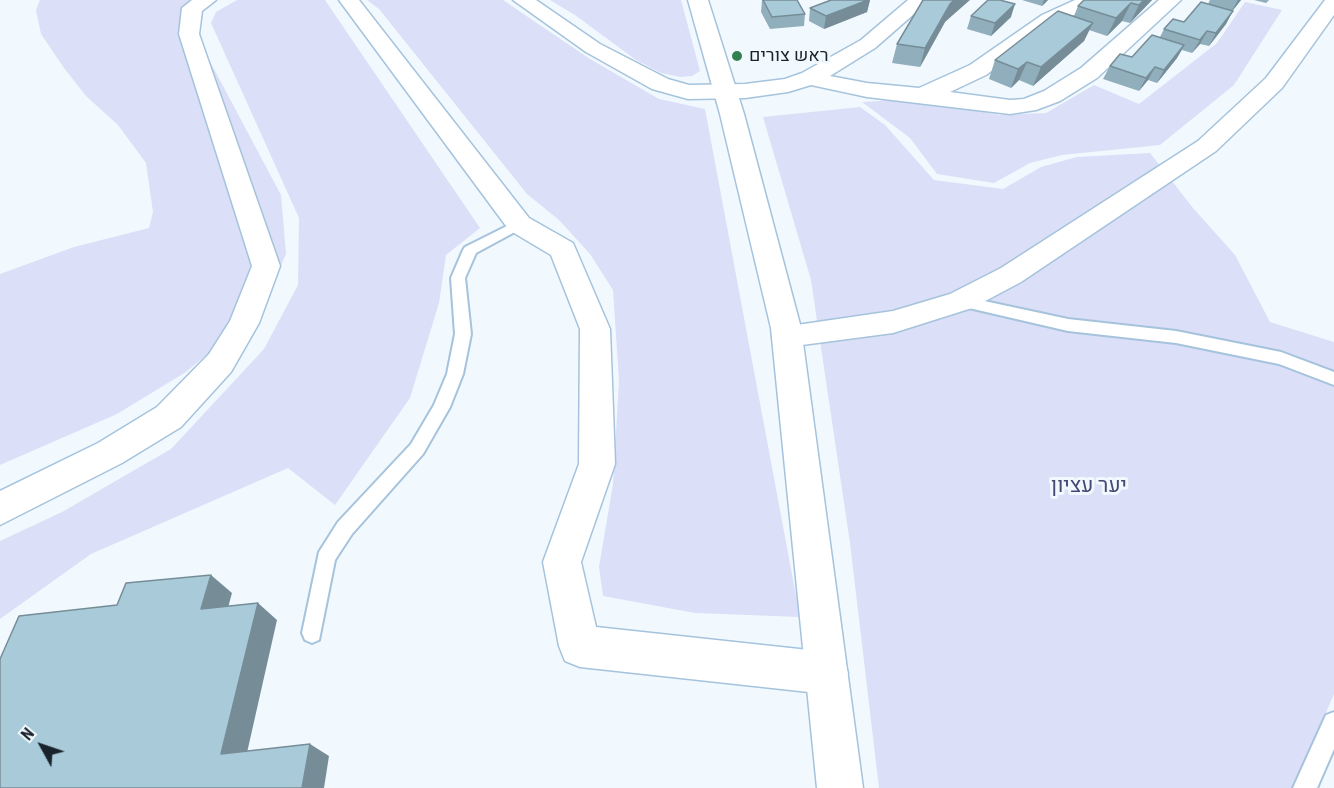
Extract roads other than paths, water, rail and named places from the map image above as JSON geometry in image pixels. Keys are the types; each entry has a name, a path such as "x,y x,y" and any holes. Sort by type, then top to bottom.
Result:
{"street":[{"path":"0,508 110,453 169,417 220,363 244,323 267,266 189,34 192,8 206,0"},
{"path":"349,0 519,224 562,250 595,328 597,464 562,562 580,646 827,673"},
{"path":"523,0 593,48 660,84 688,92 726,92 788,85 810,78 868,44 920,0"},
{"path":"698,0 726,92 787,336 840,788"},
{"path":"922,95 978,70 1049,19 1091,0"},
{"path":"810,78 867,90 1001,106 1029,105 1052,96 1089,73 1171,0"},
{"path":"787,336 893,322 961,301 1011,276 1207,146 1274,83 1334,1"}],"lane":[{"path":"312,633 326,558 345,528 417,449 442,407 455,374 463,334 458,278 470,250 519,224"},
{"path":"961,301 1068,325 1176,337 1281,358 1334,379"},
{"path":"1305,788 1334,723"}],"place":[{"name":"ראש צורים","path":"737,56"}],"park label":[{"name":"יער עציון","path":"1089,487"}]}
